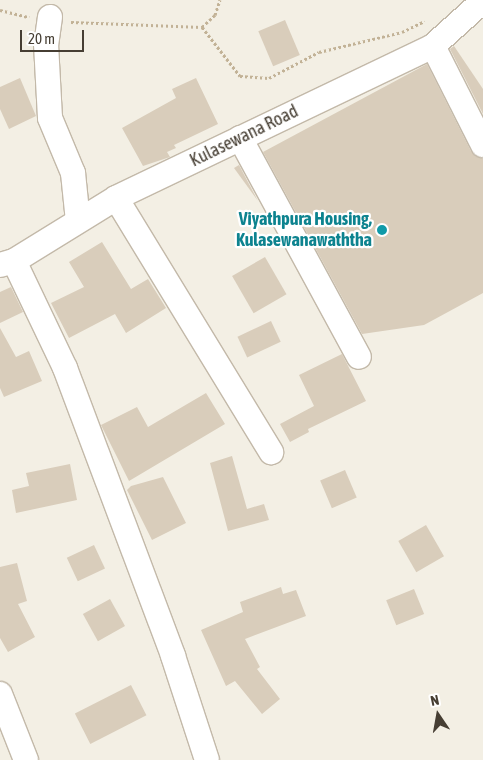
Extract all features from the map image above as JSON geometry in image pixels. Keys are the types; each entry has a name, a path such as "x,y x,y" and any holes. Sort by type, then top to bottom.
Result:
{"street":[{"name":"Kulasewana Road","path":"7,263 116,198 433,46 483,1"},
{"path":"50,17 46,44 50,118 73,173 78,221"},
{"path":"433,46 483,145"},
{"path":"240,138 359,357"},
{"path":"116,198 272,452"},
{"path":"7,263 65,368 173,656 207,760"},
{"path":"0,694 26,760"}],"path":[{"path":"0,10 39,19 50,17 79,24 202,27 215,15 220,0"},
{"path":"202,27 240,76 269,78 320,52 402,32 434,17"}],"building":[{"path":"285,20 300,55 273,66 258,31"},
{"path":"454,46 483,89 483,114 450,49"},
{"name":"Viyathpura Housing, Kulasewanawaththa","path":"427,64 471,151 483,159 483,293 424,325 362,334 263,152"},
{"path":"20,78 36,116 9,129 0,109 0,87"},
{"path":"196,78 218,124 174,145 176,148 167,152 170,157 143,166 122,128 176,98 172,89"},
{"path":"239,165 258,201 234,168"},
{"path":"102,242 131,289 148,279 166,308 126,333 115,314 69,338 51,303 84,287 69,262"},
{"path":"265,257 286,294 254,313 232,276"},
{"path":"11,287 23,312 0,323 0,292"},
{"path":"271,321 281,342 247,357 237,337"},
{"path":"0,328 16,357 29,351 42,381 4,397 0,388"},
{"path":"342,354 366,401 308,429 309,432 290,442 280,424 314,406 299,375"},
{"path":"206,393 225,424 129,481 101,425 137,407 148,427"},
{"path":"232,456 247,509 264,504 269,520 228,531 210,463"},
{"path":"70,464 77,500 16,513 12,490 29,486 26,473"},
{"path":"345,470 357,498 332,508 320,481"},
{"path":"163,477 186,523 152,540 127,490 131,486"},
{"path":"426,525 444,556 416,572 398,541"},
{"path":"94,545 105,569 78,581 67,558"},
{"path":"17,563 27,601 18,604 35,637 8,652 0,638 0,567"},
{"path":"281,587 283,594 296,590 306,616 245,639 260,667 257,669 280,699 262,714 235,681 226,686 201,630 243,612 240,602"},
{"path":"414,589 424,614 396,625 386,600"},
{"path":"110,599 125,626 98,641 83,614"},
{"path":"131,685 146,715 90,744 75,714"}],"place":[{"name":"Viyathpura Housing, Kulasewanawaththa","path":"382,230"}]}
